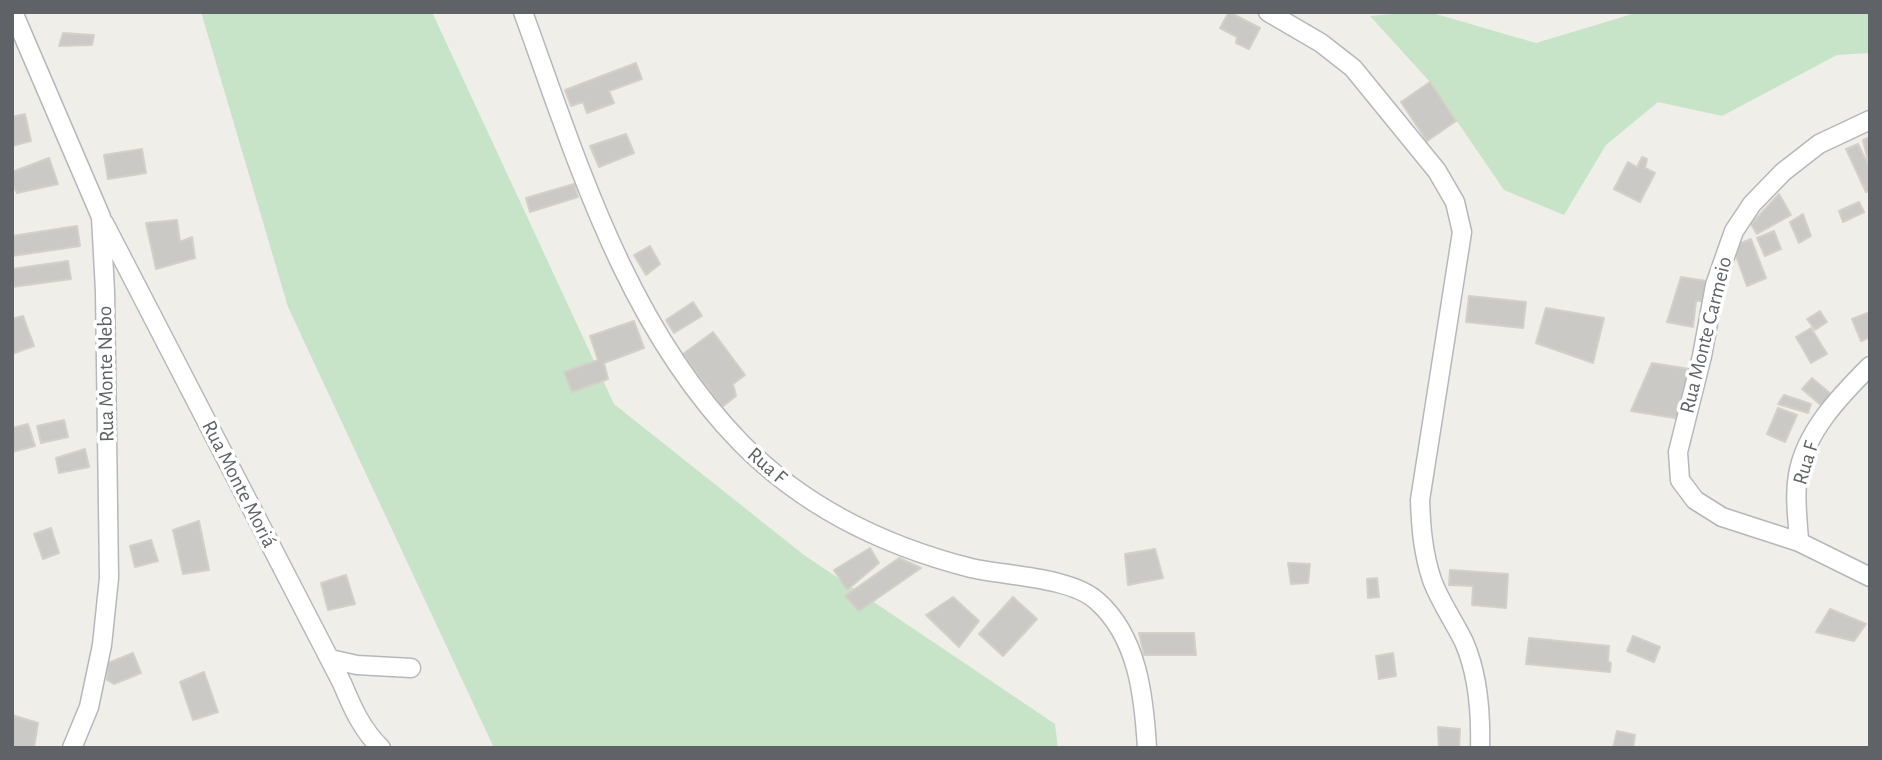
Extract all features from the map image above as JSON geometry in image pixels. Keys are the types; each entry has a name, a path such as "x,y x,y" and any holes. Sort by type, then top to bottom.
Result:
{"street":[{"name":"Rua Monte Nebo","path":"13,12 101,217 105,291 108,578 102,645 89,707 72,748"},
{"name":"Rua F","path":"523,12 587,188 628,283 671,354 725,426 743,446 792,488 858,529 900,546 972,568 1077,588 1097,600 1125,637 1134,662 1147,748"},
{"path":"1268,12 1321,43 1353,68 1437,171 1455,202 1462,232 1420,500 1421,522 1422,542 1432,581 1464,643 1471,663 1480,716 1480,748"},
{"name":"Rua Monte Carmeio","path":"1799,542 1722,517 1695,500 1680,480 1678,452 1702,356 1715,285 1734,230 1752,204 1792,165 1819,144 1870,120"},
{"name":"Rua Monte Moriá","path":"101,217 357,716 381,748"},
{"name":"Rua F","path":"1799,542 1796,495 1798,474 1807,449 1818,427 1837,400 1870,366"},
{"path":"1799,542 1870,577"},
{"path":"330,659 357,665 411,668"}],"green space":[{"path":"201,12 432,12 614,404 804,555 1055,724 1058,748 494,748 288,307"},
{"path":"1429,12 1536,43 1639,12 1870,12 1870,53 1837,55 1722,116 1658,102 1606,145 1564,215 1504,190 1430,82 1370,16"}],"building":[{"path":"1229,12 1260,28 1249,49 1236,43 1237,37 1220,28"},
{"path":"63,33 94,35 92,45 59,46"},
{"path":"636,63 642,79 609,91 614,103 587,113 583,102 571,106 565,90"},
{"path":"1430,82 1456,121 1427,141 1401,102"},
{"path":"25,114 31,141 12,146 12,117"},
{"path":"626,134 634,153 599,167 590,146"},
{"path":"1870,137 1870,169 1863,140"},
{"path":"1858,144 1870,169 1870,190 1866,192 1846,149"},
{"path":"142,149 146,173 108,179 104,155"},
{"path":"1642,157 1647,159 1645,168 1655,173 1640,202 1614,189 1628,162 1637,167"},
{"path":"49,158 58,184 17,193 12,183 12,172"},
{"path":"574,184 578,197 530,212 526,198"},
{"path":"1779,194 1791,215 1757,234 1751,224"},
{"path":"1859,202 1864,212 1843,222 1839,211"},
{"path":"1803,214 1811,236 1799,243 1790,222"},
{"path":"177,220 180,242 192,237 195,258 156,269 146,223"},
{"path":"77,226 80,246 12,256 12,236"},
{"path":"1774,231 1781,249 1765,256 1757,238"},
{"path":"1751,239 1766,278 1747,286 1736,256 1739,244"},
{"path":"650,246 660,264 646,275 634,255"},
{"path":"68,261 71,279 12,287 12,269"},
{"path":"1681,277 1706,281 1703,301 1696,301 1693,327 1667,322"},
{"path":"1469,296 1526,302 1523,328 1466,322"},
{"path":"693,302 702,316 674,333 666,320"},
{"path":"1546,308 1604,318 1593,363 1536,343"},
{"path":"1820,311 1827,322 1815,330 1807,319"},
{"path":"1870,312 1870,337 1861,341 1852,319"},
{"path":"23,316 34,346 12,354 12,319"},
{"path":"634,321 644,348 604,363 608,379 572,392 564,372 598,360 590,336"},
{"path":"1811,328 1827,354 1811,363 1796,337"},
{"path":"713,332 745,375 733,384 736,396 722,407 683,354"},
{"path":"1652,363 1689,369 1681,419 1631,411"},
{"path":"1812,378 1832,395 1822,406 1802,389"},
{"path":"1784,395 1811,404 1808,413 1778,404"},
{"path":"1778,408 1797,415 1785,442 1767,434"},
{"path":"64,420 68,437 41,443 37,426"},
{"path":"28,424 35,446 12,452 12,428"},
{"path":"85,449 89,467 59,473 56,458"},
{"path":"199,521 209,570 183,574 173,530"},
{"path":"51,528 59,553 43,559 34,534"},
{"path":"151,540 158,561 135,567 130,546"},
{"path":"870,548 879,563 847,590 834,570"},
{"path":"1155,549 1163,578 1128,585 1125,554"},
{"path":"899,558 921,568 859,611 845,596"},
{"path":"1288,563 1310,564 1308,583 1291,584"},
{"path":"1450,570 1508,574 1506,608 1472,605 1473,586 1449,585"},
{"path":"346,575 355,604 328,610 321,583"},
{"path":"1377,578 1379,597 1368,598 1367,579"},
{"path":"953,597 979,621 959,647 926,615"},
{"path":"1013,597 1037,619 1003,656 979,634"},
{"path":"1830,609 1866,624 1854,641 1816,632"},
{"path":"1139,633 1194,633 1196,655 1144,655"},
{"path":"1633,636 1660,647 1654,662 1627,651"},
{"path":"1529,638 1609,646 1610,672 1526,664"},
{"path":"133,653 141,673 114,684 107,680 108,663"},
{"path":"1393,653 1396,676 1379,679 1376,656"},
{"path":"204,672 218,712 193,720 180,682"},
{"path":"12,715 38,723 34,748 12,748"},
{"path":"1438,727 1460,729 1459,748 1439,748"},
{"path":"1617,731 1635,735 1633,748 1613,748"}]}
